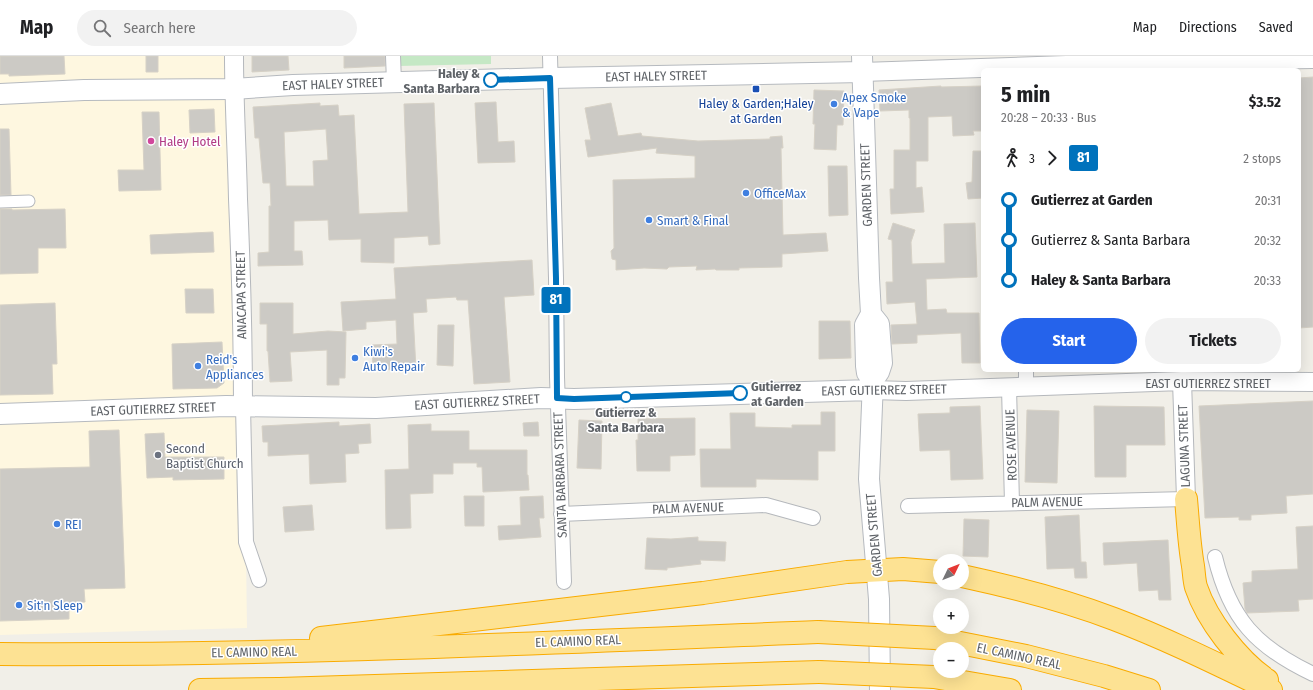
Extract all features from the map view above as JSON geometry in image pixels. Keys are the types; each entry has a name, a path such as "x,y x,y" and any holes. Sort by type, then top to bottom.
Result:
{"highway":[{"path":"1186,499 1196,586 1208,612 1233,648 1248,664 1281,690"},
{"path":"200,653 703,593 832,574 903,569 933,571"},
{"path":"969,578 1050,597 1113,618 1271,690"},
{"name":"EL CAMINO REAL","path":"0,654 79,655 351,650 818,632 935,638 1026,656 1104,676 1149,690"},
{"path":"200,690 280,690 820,672 934,677 1010,690"}],"main road":[{"name":"EAST HALEY STREET","path":"0,94 84,90 233,89 293,85 550,78 862,64"},
{"name":"GARDEN STREET","path":"862,64 868,278 871,314 865,325 866,366 872,386 869,479 879,599 880,690"},
{"name":"EAST GUTIERREZ STREET","path":"0,414 243,406 259,408 376,408 557,398 574,399 872,386"}],"street":[{"name":"ANACAPA STREET","path":"234,56 233,89 235,106 238,198 246,542 259,580"},
{"path":"393,56 394,82"},
{"name":"SANTA BARBARA STREET","path":"550,56 560,514 564,582"},
{"name":"EAST HALEY STREET","path":"1044,68 1313,59"},
{"name":"EAST HALEY STREET","path":"862,64 987,68"},
{"path":"0,202 29,201"},
{"name":"EAST GUTIERREZ STREET","path":"872,386 906,391 1020,381 1182,376 1313,382"},
{"name":"LAGUNA STREET","path":"1182,376 1186,499"},
{"name":"ROSE AVENUE","path":"1012,503 1020,381"},
{"name":"PALM AVENUE","path":"908,506 1186,499"},
{"name":"PALM AVENUE","path":"560,514 766,505 813,518"},
{"path":"1215,558 1220,579 1226,594 1236,614 1247,628 1272,651 1313,674"}],"shaded area":[{"path":"0,56 239,56 247,628 0,635"}],"green space":[{"path":"398,56 491,56 491,64 398,66"}],"building":[{"path":"0,56 64,56 65,74 9,76 9,74 0,74"},
{"path":"146,56 158,56 158,72 146,72"},
{"path":"252,56 288,56 289,70 252,72"},
{"path":"344,56 385,56 385,66 344,68"},
{"path":"1313,77 1313,327 1301,328 1301,78"},
{"path":"941,86 981,86 981,131 973,131 974,135 953,136 952,116 928,117 928,161 916,161 916,188 922,187 924,212 891,214 890,189 894,189 894,150 910,150 910,118 909,110 880,111 879,90"},
{"path":"814,90 844,91 843,125 837,125 836,150 814,149"},
{"path":"496,102 498,142 514,141 515,162 478,163 475,103"},
{"path":"320,103 320,106 338,105 339,116 354,115 359,214 408,212 404,104 434,103 440,244 429,245 428,236 394,238 394,263 361,262 361,239 329,240 328,220 294,221 294,251 302,251 303,265 258,266 258,253 269,252 269,206 271,206 270,183 263,183 259,138 255,138 253,107","holes":["326,129 328,160 313,161 314,186 286,186 284,132"]},
{"path":"611,103 618,136 641,133 642,136 698,141 770,139 770,137 782,136 783,235 826,233 828,251 782,254 782,267 739,268 739,270 696,270 697,266 669,267 667,269 644,268 616,270 616,260 612,259 611,251 614,248 613,180 695,178 695,156 656,153 657,148 588,157 585,140 591,140 585,108"},
{"path":"214,109 215,132 190,133 189,110"},
{"name":"Haley Hotel","path":"142,112 159,112 161,190 119,191 118,170 144,170"},
{"path":"0,129 9,129 11,195 0,195"},
{"path":"973,151 981,151 981,198 968,199 966,183 972,182"},
{"path":"828,166 847,166 848,215 829,216"},
{"path":"0,209 65,209 66,248 38,248 38,273 0,274"},
{"path":"893,223 915,230 911,242 912,264 945,263 944,224 975,223 977,277 926,279 927,310 946,309 947,313 979,313 980,363 962,363 961,333 917,335 917,343 892,344 891,325 917,324 915,302 887,304 886,282 893,282 892,240 888,239"},
{"path":"213,232 214,252 151,254 150,235"},
{"path":"532,260 534,295 504,297 510,382 474,384 468,300 457,300 456,297 426,299 427,312 413,313 416,369 373,370 372,345 397,344 396,320 366,322 366,329 343,331 341,302 396,299 394,268"},
{"path":"185,289 213,289 214,313 186,313"},
{"path":"55,303 57,364 52,364 53,394 0,395 0,305"},
{"path":"260,303 293,303 293,334 328,331 346,332 345,378 339,378 339,385 327,385 327,350 290,352 292,381 270,382 267,351 267,324 260,324"},
{"path":"819,321 850,321 851,358 819,359"},
{"path":"438,325 454,325 453,366 437,365"},
{"path":"222,342 224,383 217,388 173,389 172,344"},
{"path":"1313,401 1313,494 1286,496 1287,513 1251,515 1251,520 1239,520 1239,517 1205,518 1199,406"},
{"path":"980,406 983,479 951,480 950,450 920,451 918,414 950,413 950,407"},
{"path":"1094,406 1164,407 1165,445 1126,445 1126,477 1095,477"},
{"path":"1027,410 1059,411 1057,483 1025,482"},
{"path":"821,412 835,412 835,451 818,451 818,480 756,479 756,487 701,487 700,449 731,449 730,413 755,413 755,427 792,428 792,425 821,425"},
{"path":"695,418 695,455 670,456 670,471 637,471 636,440 638,440 638,419"},
{"path":"579,420 602,421 601,469 577,468"},
{"path":"339,422 339,426 370,424 371,443 358,444 359,453 345,454 346,482 310,484 309,454 268,456 268,442 263,442 262,426"},
{"path":"538,422 539,436 524,436 523,423"},
{"path":"431,424 431,431 469,431 469,450 527,450 527,475 529,490 483,492 482,467 477,467 477,463 453,463 453,474 433,474 433,493 410,494 411,528 386,529 385,470 409,469 408,425"},
{"path":"119,430 125,588 84,589 85,602 69,603 69,619 0,621 0,469 90,467 89,431"},
{"path":"164,433 165,457 224,457 224,479 173,480 173,477 147,478 145,434"},
{"path":"464,496 484,496 484,526 465,526"},
{"path":"543,496 544,518 539,518 541,537 499,540 498,526 521,525 520,497"},
{"path":"312,505 314,530 285,532 283,507"},
{"path":"1079,515 1081,562 1086,562 1087,578 1075,578 1074,568 1047,569 1045,517"},
{"path":"964,519 989,520 988,557 969,556 969,554 963,554"},
{"path":"1313,526 1313,599 1298,600 1299,611 1247,613 1245,609 1243,583 1252,582 1252,571 1298,569 1296,527"},
{"path":"698,537 698,541 726,542 725,561 700,560 701,564 667,568 667,570 645,569 647,538 671,539"},
{"path":"1168,540 1171,600 1159,600 1158,590 1139,591 1137,563 1104,565 1103,543"}],"bus line":[{"name":"81","path":"491,80 550,78 556,278 557,398 574,399 740,393"}],"place":[{"name":"Haley & Santa Barbara","path":"491,80"},
{"name":"Haley & Garden;Haley at Garden","path":"756,89"},
{"name":"Apex Smoke & Vape","path":"834,104"},
{"name":"Haley Hotel","path":"151,141"},
{"name":"OfficeMax","path":"746,193"},
{"name":"Smart & Final","path":"649,220"},
{"name":"Kiwi's Auto Repair","path":"355,358"},
{"name":"Reid's Appliances","path":"198,366"},
{"name":"Gutierrez at Garden","path":"740,393"},
{"name":"Gutierrez & Santa Barbara","path":"626,397"},
{"name":"Second Baptist Church","path":"158,455"},
{"name":"REI","path":"57,524"},
{"name":"Sit'n Sleep","path":"19,605"}]}
